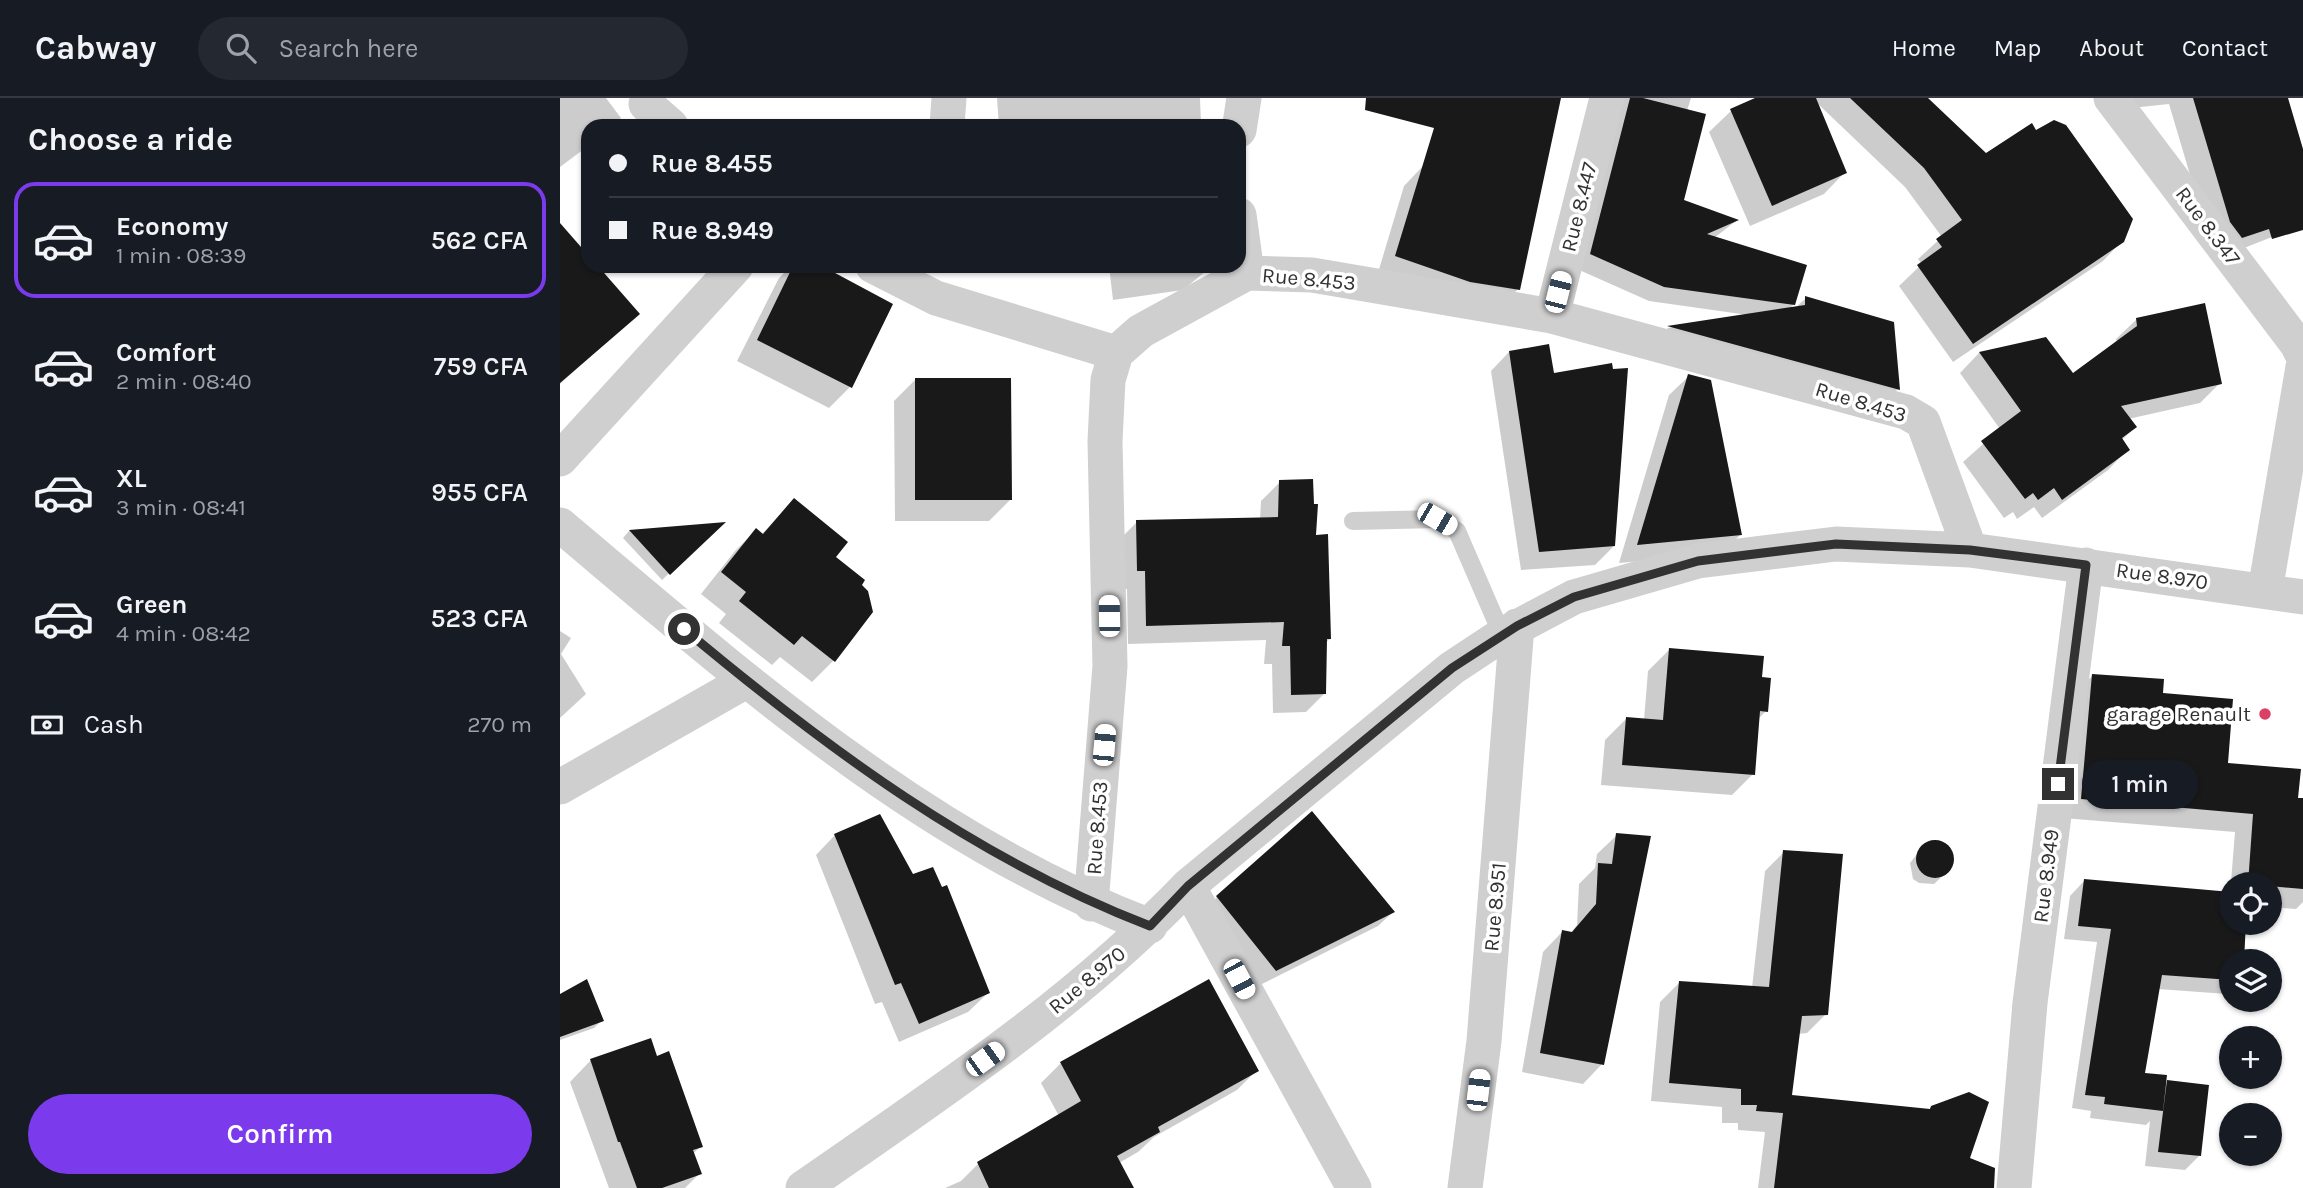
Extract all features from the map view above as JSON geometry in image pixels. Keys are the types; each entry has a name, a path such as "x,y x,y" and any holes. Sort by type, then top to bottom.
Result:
{"street":[{"path":"948,119 949,98"},
{"path":"1241,119 1244,98"},
{"name":"Rue 8.447","path":"1552,316 1607,98"},
{"name":"Rue 8.347","path":"2111,98 2297,344 2303,356"},
{"path":"1246,267 1247,274"},
{"path":"560,459 730,273"},
{"path":"901,273 937,282 1116,353"},
{"name":"Rue 8.453","path":"1091,904 1110,666 1105,441 1108,380 1116,353 1141,331 1247,274 1312,275 1552,316 1906,412 1923,422 1970,550"},
{"path":"2265,591 2303,368"},
{"path":"560,525 746,681 900,796 1091,904 1150,926"},
{"name":"Rue 8.970","path":"803,1188 1065,1000 1150,926 1188,886 1452,668 1509,630 1574,597 1698,561 1836,544 1970,550 2303,597"},
{"name":"Rue 8.949","path":"2014,1188 2030,1003 2086,565"},
{"name":"Rue 8.951","path":"1465,1188 1484,1041 1509,630"},
{"path":"560,787 746,681"},
{"path":"1188,886 1354,1188"}],"lane":[{"path":"1353,521 1437,519 1457,531 1509,630"}],"building":[{"path":"1366,98 1561,98 1520,290 1470,282 1395,256 1434,128 1365,110"},
{"path":"1630,98 1643,98 1706,114 1684,200 1739,220 1707,234 1807,265 1795,305 1664,287 1590,254"},
{"path":"1755,98 1816,98 1847,173 1772,206 1730,109"},
{"path":"1850,98 1928,98 1986,153 2032,123 2036,130 2054,120 2066,125 2133,219 2124,242 1973,344 1917,265 1942,247 1936,239 1962,220 1924,168"},
{"path":"2193,98 2288,98 2303,149 2303,230 2272,239 2269,229 2242,238 2230,222"},
{"path":"560,223 581,247 581,273 604,273 640,314 560,383"},
{"path":"790,273 835,273 893,304 852,388 757,340"},
{"path":"1805,296 1894,322 1900,390 1667,326 1805,305"},
{"path":"2205,303 2222,384 2121,406 2137,427 2122,438 2130,450 2062,500 2054,488 2038,500 2033,493 2025,499 1981,441 2021,411 1979,352 2046,337 2073,373 2137,326 2136,318"},
{"path":"1549,344 1554,373 1612,363 1613,369 1628,368 1615,546 1539,552 1509,351"},
{"path":"1688,374 1711,380 1742,535 1637,545"},
{"path":"915,378 1011,378 1012,500 915,500"},
{"path":"1313,479 1314,504 1318,504 1316,535 1328,534 1331,639 1327,639 1326,694 1291,695 1290,646 1282,646 1284,622 1146,626 1145,571 1137,571 1136,520 1278,517 1279,480"},
{"path":"794,498 848,542 836,557 865,580 862,585 868,591 873,612 835,662 802,636 794,645 739,601 746,592 721,572 756,528 763,534"},
{"path":"726,522 670,575 629,530"},
{"path":"1669,648 1764,656 1762,677 1771,678 1768,712 1760,711 1755,775 1622,765 1626,717 1663,720"},
{"path":"2092,674 2164,679 2163,693 2233,699 2228,763 2301,769 2298,798 2303,798 2303,889 2282,887 2282,872 2249,872 2253,814 2081,799"},
{"path":"1312,811 1395,912 1276,971 1216,896"},
{"path":"880,814 913,874 933,867 942,887 947,885 990,993 919,1024 901,983 895,985 834,834"},
{"path":"1616,833 1651,836 1604,1065 1540,1053 1562,930 1572,932 1596,904 1598,863 1612,864"},
{"path":"1935,840 1949,845 1954,859 1949,873 1935,878 1921,873 1916,859 1921,845"},
{"path":"1783,850 1843,854 1828,1015 1802,1016 1792,1095 1930,1109 1931,1106 1969,1092 1989,1102 1970,1158 1995,1168 1994,1188 1774,1188 1783,1113 1756,1111 1757,1105 1741,1105 1741,1089 1669,1083 1679,981 1769,987"},
{"path":"2084,879 2219,891 2219,935 2245,935 2245,949 2219,949 2219,979 2162,975 2145,1073 2167,1075 2163,1111 2104,1104 2105,1097 2085,1095 2111,929 2078,926"},
{"path":"587,979 604,1021 560,1037 560,994"},
{"path":"1209,979 1259,1071 1158,1127 1160,1132 1117,1156 1134,1188 989,1188 977,1162 1081,1101 1060,1062"},
{"path":"651,1038 657,1056 669,1051 703,1147 693,1150 702,1174 662,1188 637,1188 618,1142 590,1059"},
{"path":"2167,1080 2209,1085 2201,1156 2158,1152"}],"place":[{"name":"garage Renault","path":"2265,714"}],"route":[{"path":"684,629 746,681 900,796 1046,881 1091,904 1150,926 1188,886 1452,668 1517,626 1574,597 1698,561 1836,544 1970,550 2086,565 2058,784"}]}
